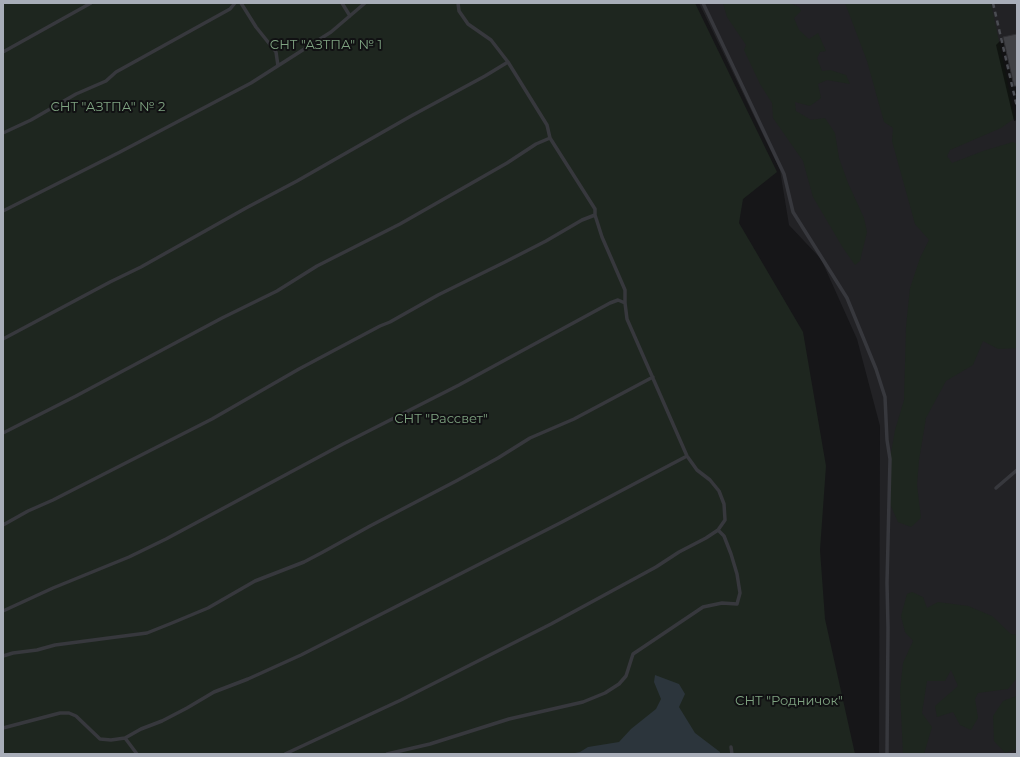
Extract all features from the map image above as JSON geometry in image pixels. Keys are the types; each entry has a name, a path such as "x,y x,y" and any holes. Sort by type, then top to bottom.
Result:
{"lane":[{"path":"3,52 90,3"},
{"path":"3,133 31,120 76,94 106,82 116,72 230,8 235,3"},
{"path":"241,3 256,27 276,52 278,66"},
{"path":"342,3 350,16"},
{"path":"3,211 120,152 251,83 331,32 366,3"},
{"path":"285,754 407,697 551,624 706,538 718,530 725,520 724,504 719,491 710,480 697,470 687,456 627,319 625,290 602,237 595,214 595,209 550,138 547,125 508,62 491,40 468,24 459,11 458,3"},
{"path":"703,3 784,174 793,212 847,298 876,369 885,397 887,440 890,459 887,583 887,754"},
{"path":"3,339 141,267 508,62"},
{"path":"3,433 222,318 277,291 317,266 400,224 536,144 550,138"},
{"path":"3,525 28,510 53,500 212,418 299,369 390,322 438,294 505,262 595,214"},
{"path":"3,611 59,585 129,557 166,539 343,444 459,385 610,303 618,300 625,302"},
{"path":"3,656 55,645 147,633 208,608 255,581 304,562 458,480 530,438 574,419 653,377"},
{"path":"3,728 60,713 69,713 76,716 100,739 111,740 125,738 141,729 162,721 214,692 248,679 329,640 562,522 687,456"},
{"path":"996,488 1017,470"},
{"path":"387,754 430,744 509,719 583,702 604,693 619,684 626,676 633,654 670,628 703,607 722,603 737,604 740,593 737,574 724,536 718,530"},
{"path":"125,738 137,754"},
{"path":"731,748 732,754"}],"shaded area":[{"path":"699,3 1017,3 1017,754 879,754 880,426 857,339 821,259 789,225 780,170"},
{"path":"655,675 679,684 685,694 679,707 695,733 720,752 720,754 570,754 580,752 588,747 619,742 631,729 656,709 661,699 654,682"}],"green space":[{"name":"СНТ \"Рассвет\"","path":"3,3 695,3 777,172 743,199 739,223 803,332 826,466 820,550 825,619 855,754 3,754"},
{"path":"723,3 790,3 799,7 801,11 794,18 799,30 809,39 818,33 826,51 820,52 817,58 822,71 830,70 846,75 850,84 827,80 818,84 821,98 810,106 795,102 796,111 811,120 825,118 835,133 839,158 848,183 864,218 867,232 860,261 855,265 843,248 813,197 803,161 773,118 772,103 760,84 744,50 746,45 727,17"},
{"path":"845,3 991,3 1015,118 1001,128 950,150 947,156 952,163 983,151 1013,142 1017,144 1017,348 998,349 983,341 973,365 946,381 926,418 919,460 917,485 921,518 911,527 898,522 890,504 890,459 895,430 904,400 906,327 910,288 920,258 929,240 915,224 892,141 893,128 884,122 867,61"},
{"path":"912,592 923,597 927,608 938,602 968,606 992,616 1011,634 1017,635 1017,678 1008,689 978,693 975,699 978,718 971,730 960,725 953,712 937,717 935,706 958,686 951,670 945,681 927,681 922,713 932,727 924,754 903,754 900,691 903,663 913,641 905,632 901,616 907,594"},
{"path":"1017,696 1017,749 1005,753 994,741 993,716 1003,701"}],"building":[{"path":"1017,34 1017,86 1014,86 1003,37"}],"railway":[{"path":"993,3 1017,107"}],"park label":[{"name":"СНТ \"АЗТПА\" № 1","path":"326,45"},
{"name":"СНТ \"АЗТПА\" № 2","path":"108,107"},
{"name":"СНТ \"Родничок\"","path":"789,701"}]}
